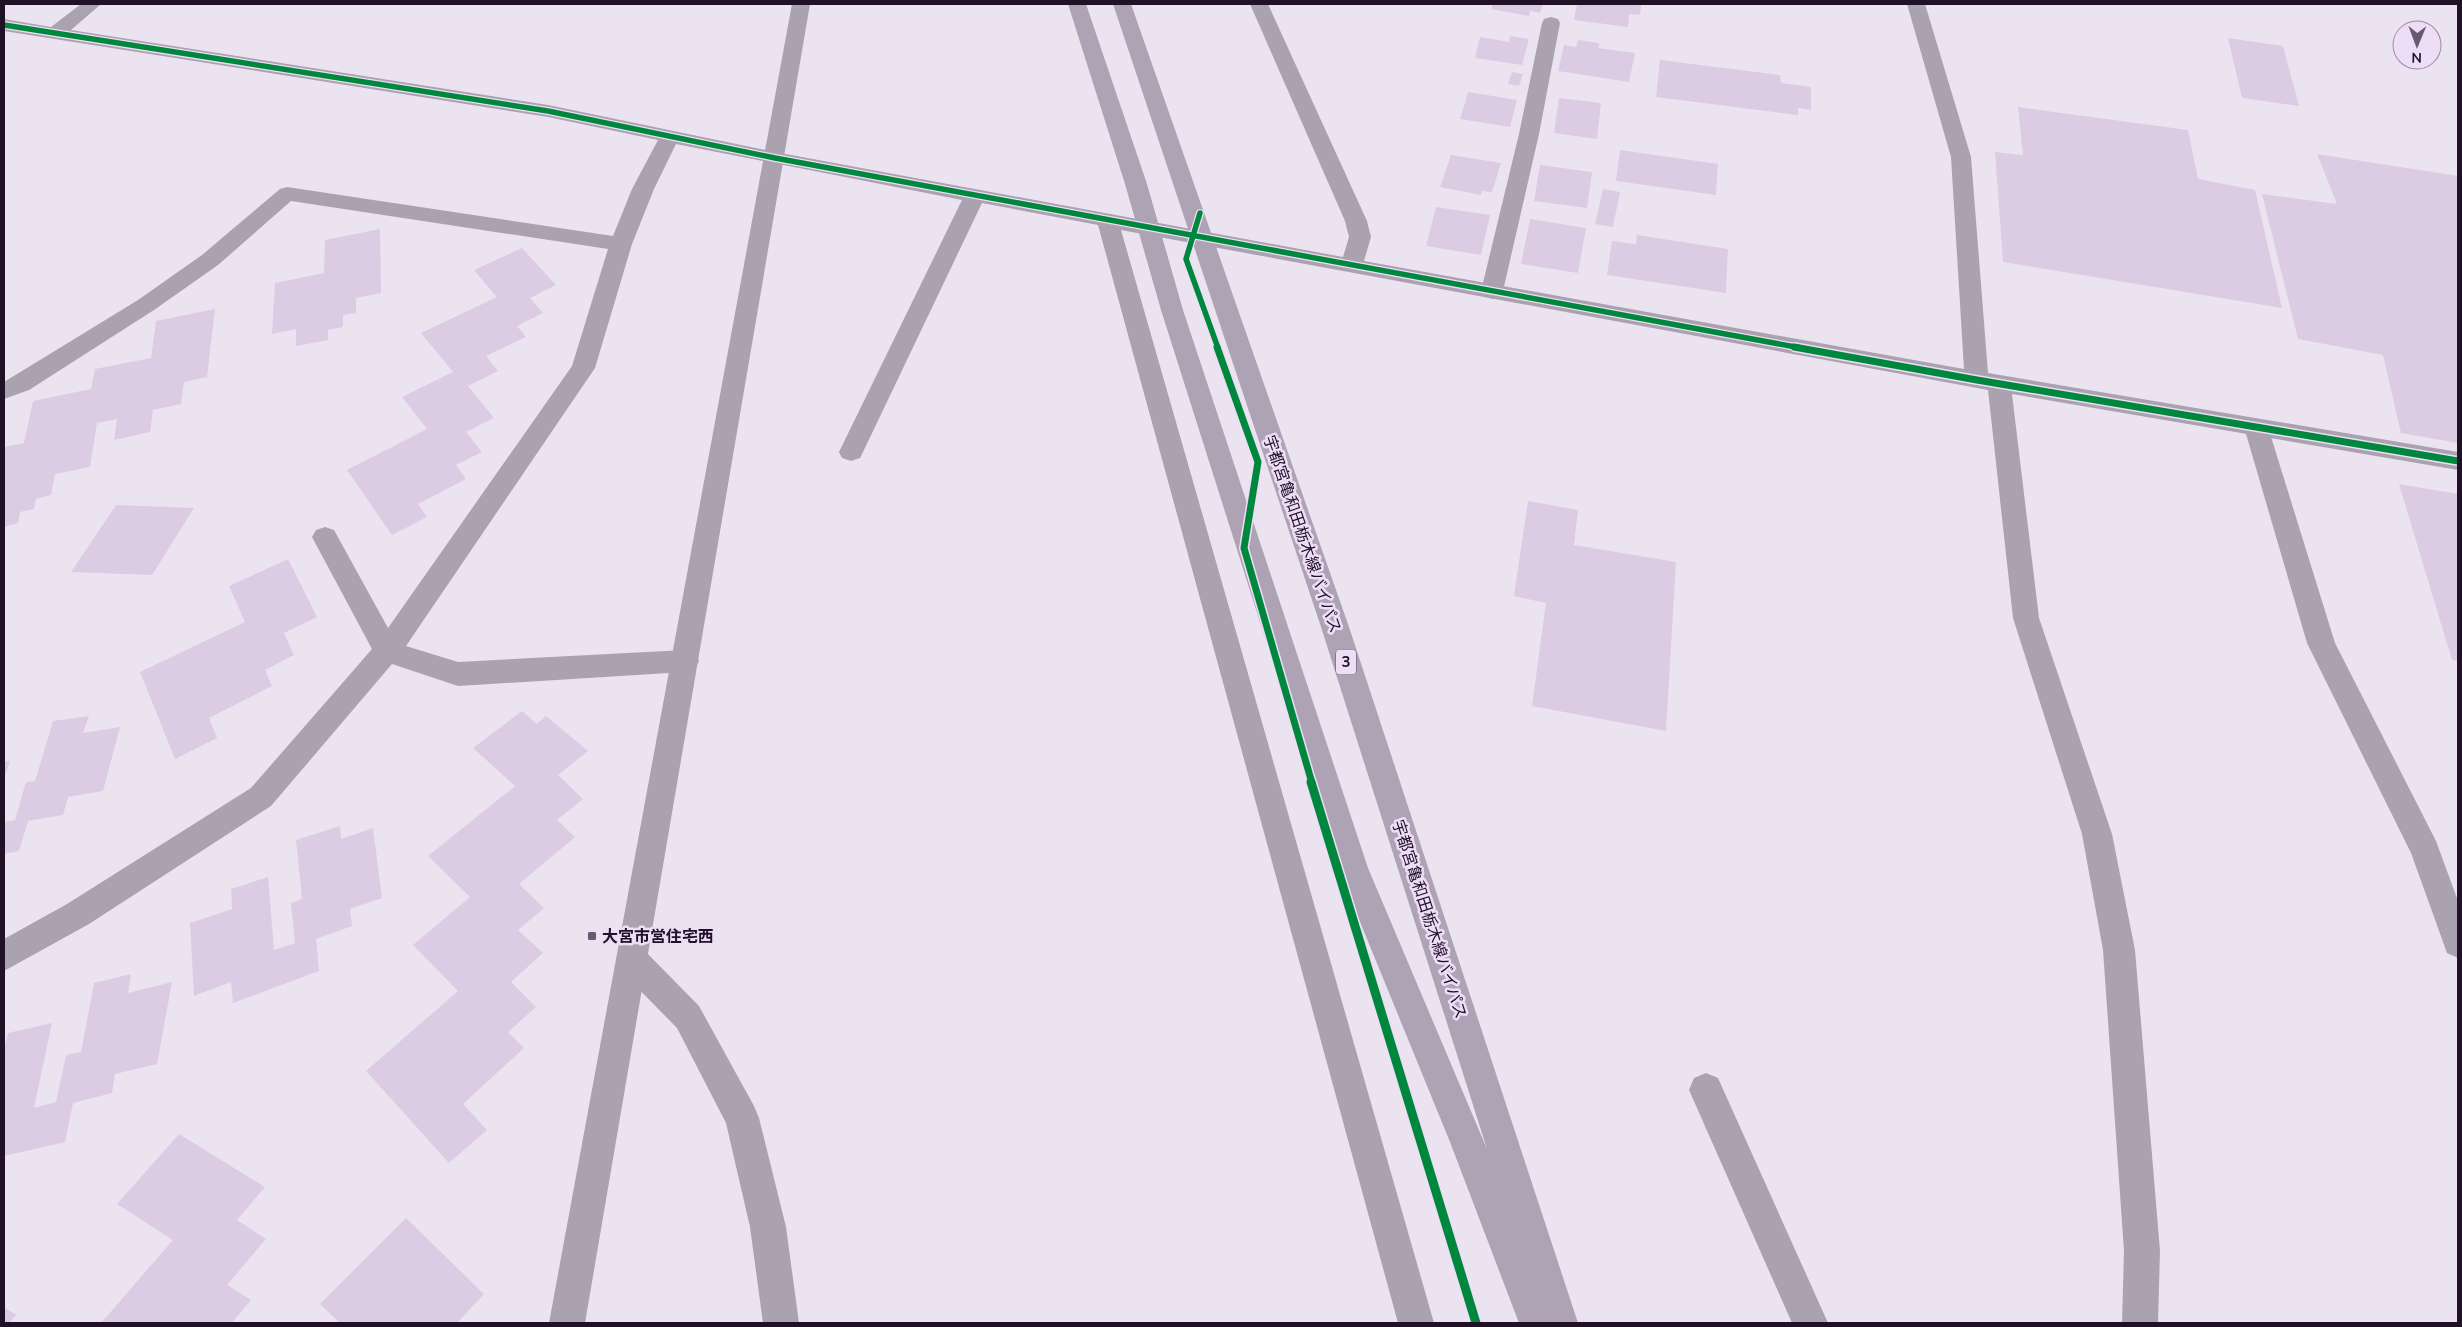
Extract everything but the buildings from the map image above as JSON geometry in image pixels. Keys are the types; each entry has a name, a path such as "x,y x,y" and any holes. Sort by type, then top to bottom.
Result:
{"main road":[{"path":"1077,4 1136,184 1172,310 1353,868 1467,1142 1537,1323"},
{"name":"宇都宮亀和田栃木線バイパス","path":"1122,4 1185,182 1225,308 1338,636 1560,1323"}],"street":[{"path":"55,33 92,4"},
{"path":"567,1323 801,4"},
{"path":"1259,4 1356,221 1360,237 1352,264"},
{"path":"1916,4 1961,157 1988,381 2026,618 2097,834 2119,950 2142,1251 2140,1323"},
{"path":"1492,292 1529,134 1551,23"},
{"path":"4,25 548,112 669,138 1352,264 1492,292 1988,381 2458,461"},
{"path":"4,956 78,914 261,797 387,651 584,368 621,244 644,189 669,138"},
{"path":"4,391 21,384 146,305 210,260 287,194 621,244"},
{"path":"851,452 975,195"},
{"path":"1107,219 1416,1323"},
{"path":"2256,427 2321,643 2425,851 2458,943"},
{"path":"325,537 387,651 458,674 684,661"},
{"path":"632,960 688,1017 742,1118 768,1227 780,1323"},
{"path":"1706,1090 1810,1323"}],"cycle path":[{"path":"4,25 548,111 775,158 1450,284 1977,380 2458,461"},
{"path":"1200,213 1186,259 1258,462 1244,548 1334,860 1476,1323"}],"place":[{"name":"大宮市営住宅西","path":"592,936"}]}
